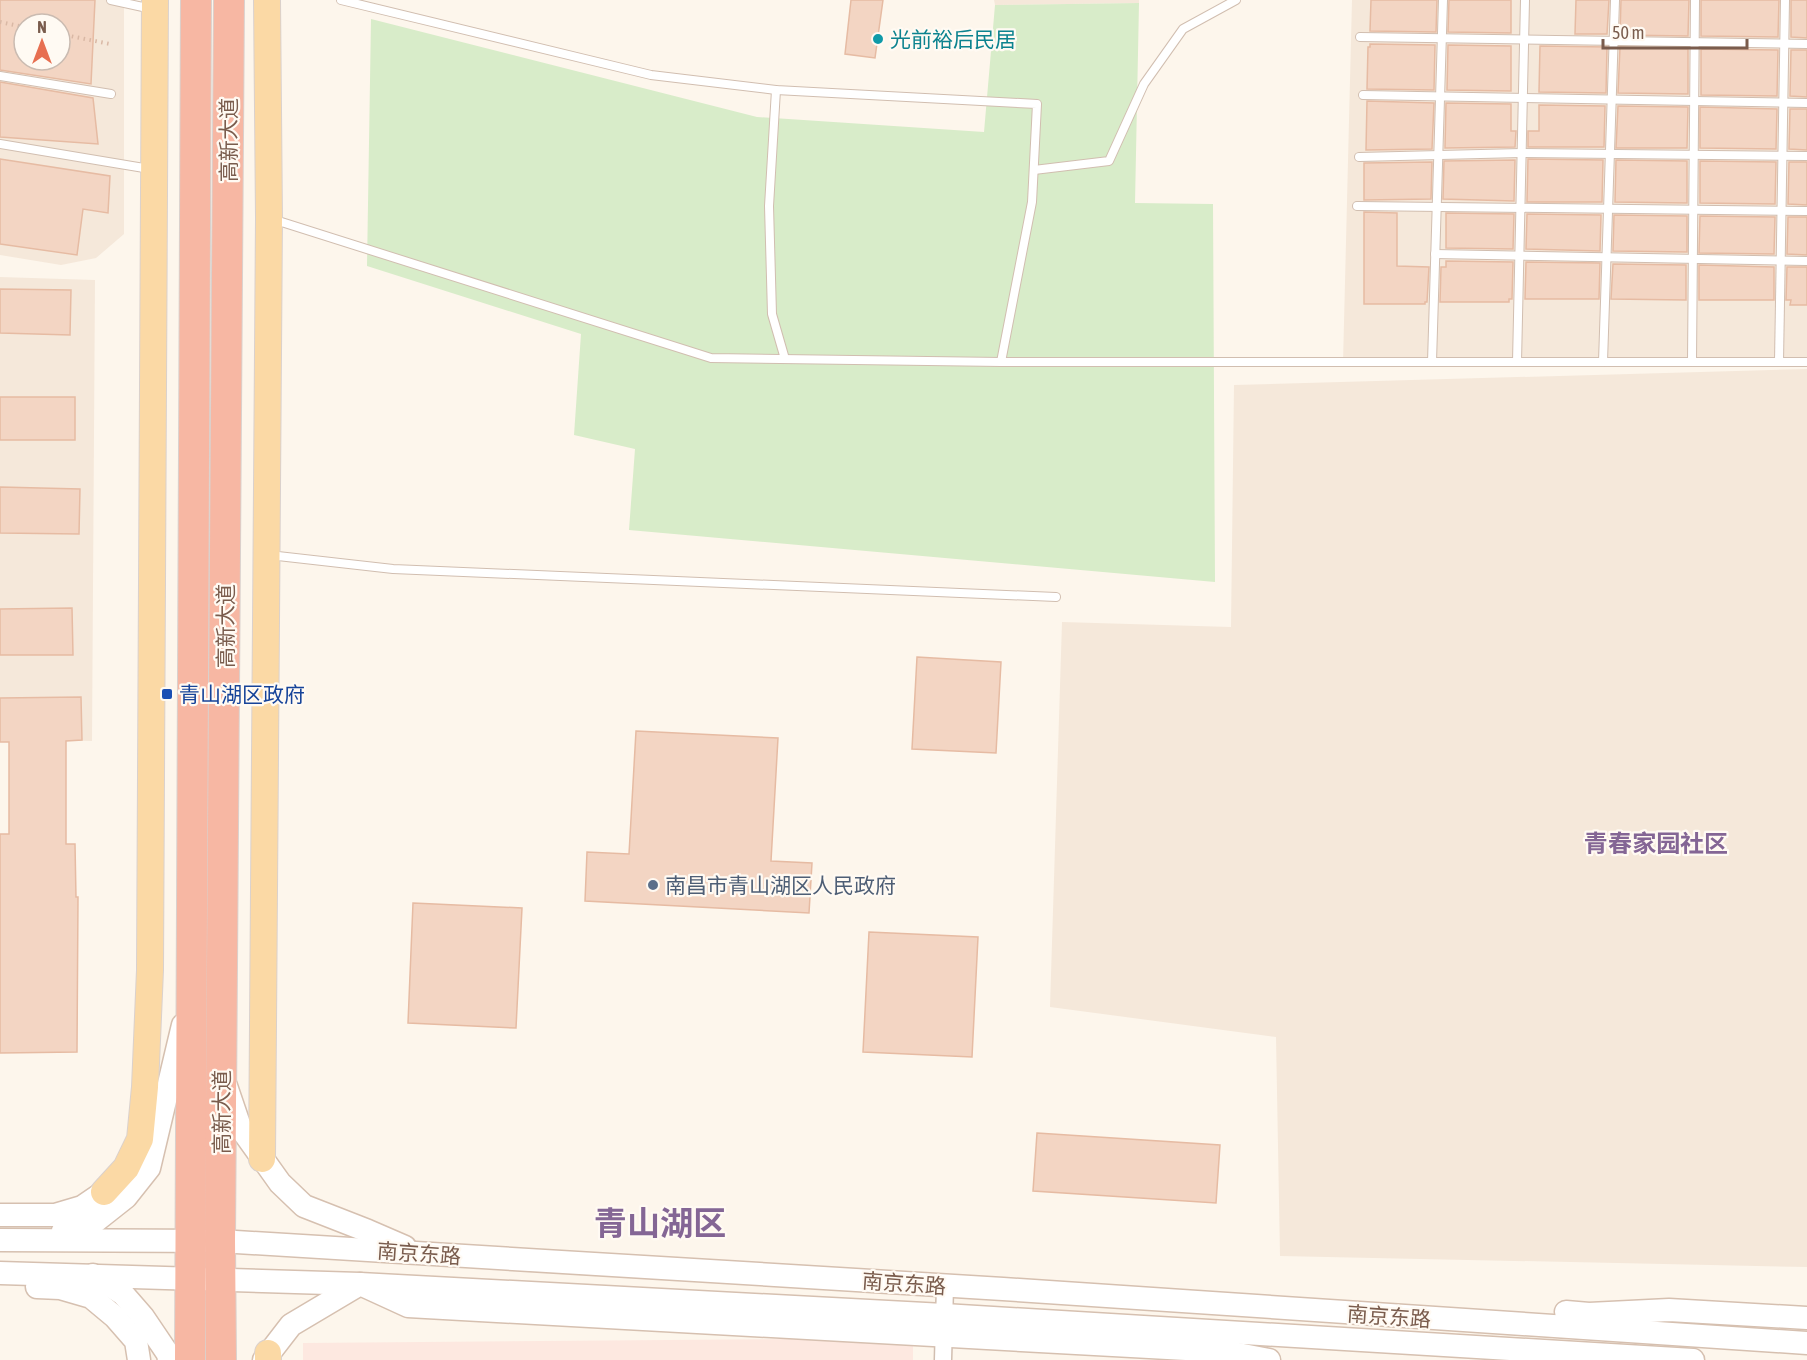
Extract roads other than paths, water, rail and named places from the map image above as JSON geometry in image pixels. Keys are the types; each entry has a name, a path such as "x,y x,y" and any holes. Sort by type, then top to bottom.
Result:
{"highway":[{"name":"高新大道","path":"196,0 191,992 206,1240 220,1279 221,1360"},
{"name":"高新大道","path":"190,1360 191,1277 206,1240 222,1075 229,0"}],"main road":[{"path":"262,1160 269,218 267,0"},
{"path":"0,1215 55,1215 82,1207 104,1192 126,1168 140,1139 145,1087 150,970 155,5"},
{"path":"5,1240 88,1227 126,1197 149,1168 191,992"},
{"path":"222,1075 240,1127 280,1183 304,1206 418,1253"},
{"name":"南京东路","path":"5,1240 206,1240 1807,1343"},
{"path":"652,1267 703,1257 1589,1314 1669,1311 1807,1318"},
{"name":"南京东路","path":"0,1273 191,1277 360,1284 1222,1347 1693,1360"},
{"path":"91,1274 123,1294 143,1317 168,1354 169,1360"},
{"path":"267,1358 291,1325 360,1284"},
{"path":"0,1286 60,1287 91,1297 115,1317 136,1341 140,1360"},
{"path":"1222,1347 1269,1360"}],"street":[{"path":"943,1360 945,1286"},
{"path":"1222,1347 1224,1305"},
{"path":"1589,1314 1680,1335"}],"lane":[{"path":"111,0 155,5"},
{"path":"341,0 651,75 776,90 1037,104 1032,202 1001,362"},
{"path":"1034,170 1109,161 1144,84 1183,29 1236,0"},
{"path":"1432,362 1443,0"},
{"path":"1517,362 1525,0"},
{"path":"1603,362 1615,0"},
{"path":"1692,362 1695,0"},
{"path":"1779,362 1785,0"},
{"path":"1360,37 1807,44"},
{"path":"0,76 111,94"},
{"path":"776,90 769,206 772,314 785,359"},
{"path":"1363,95 1807,103"},
{"path":"0,144 154,169"},
{"path":"1359,157 1438,153 1807,156"},
{"path":"1357,206 1807,211"},
{"path":"269,218 711,358 1001,362 1807,362"},
{"path":"1435,254 1807,261"},
{"path":"265,555 393,569 1056,597"}],"place":[{"name":"光前裕后民居","path":"878,39"},
{"name":"青山湖区政府","path":"167,694"},
{"name":"南昌市青山湖区人民政府","path":"653,885"}],"district":[{"name":"青春家园社区","path":"1656,843"},
{"name":"青山湖区","path":"660,1223"}]}
